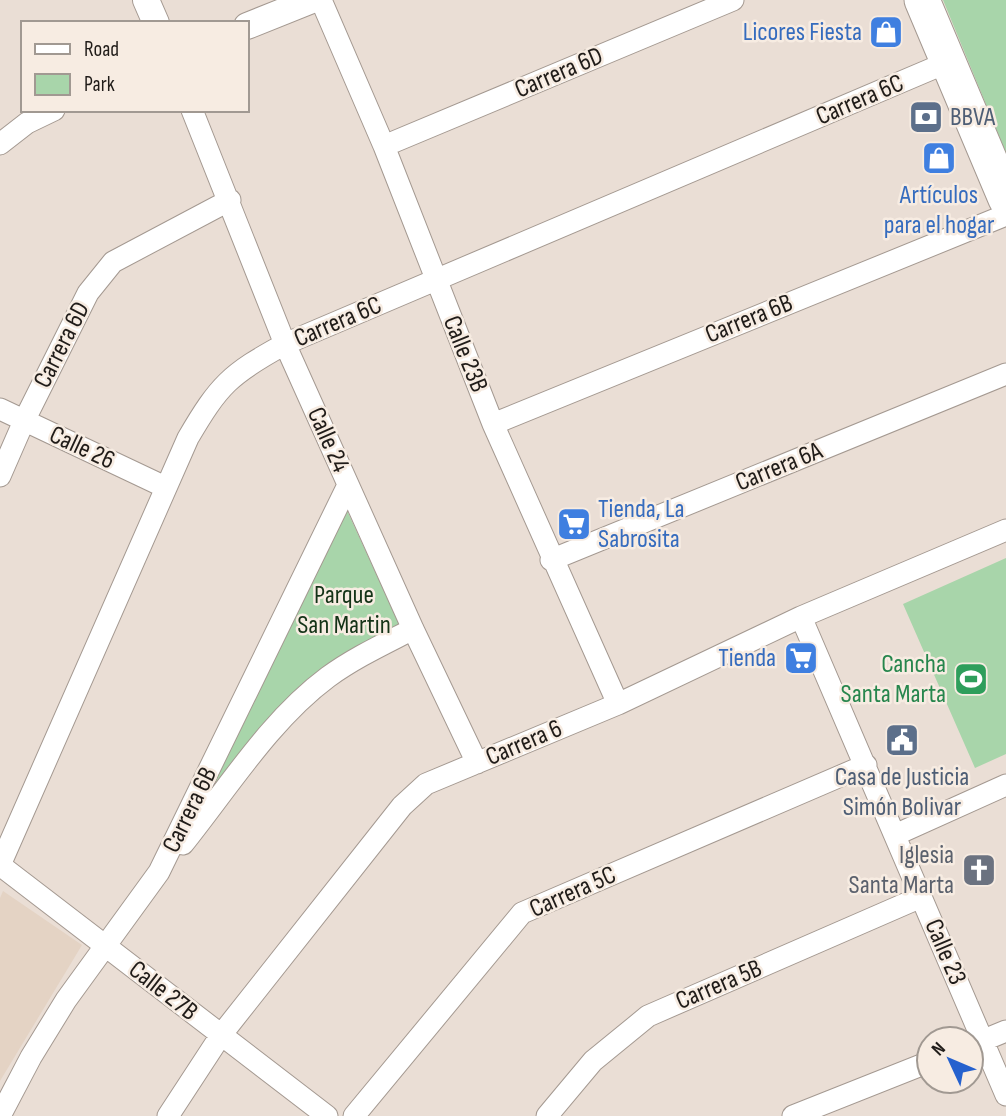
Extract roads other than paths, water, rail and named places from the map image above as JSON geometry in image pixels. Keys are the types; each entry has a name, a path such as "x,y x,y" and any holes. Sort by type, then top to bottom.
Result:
{"highway":[{"path":"922,0 1006,199"}],"street":[{"path":"146,0 155,21"},
{"path":"248,26 312,0"},
{"name":"Calle 23B","path":"321,0 384,146 435,282 493,424 551,560 618,704"},
{"name":"Carrera 6D","path":"384,146 733,0"},
{"name":"Carrera 6C","path":"0,865 188,438 215,392 244,366 285,344 948,62"},
{"path":"0,144 27,123 50,112"},
{"name":"Calle 24","path":"193,112 285,344 413,629 477,763"},
{"name":"Carrera 6D","path":"0,477 24,421 88,293 113,262 230,200"},
{"name":"Carrera 6B","path":"493,424 1006,215"},
{"name":"Carrera 6A","path":"551,560 1006,374"},
{"name":"Calle 26","path":"0,409 165,487"},
{"name":"Carrera 6B","path":"0,1116 59,1011 159,872 348,485"},
{"name":"Carrera 6","path":"169,1116 221,1035 402,806 426,785 618,704 800,617 1006,530"},
{"name":"Calle 23","path":"800,617 866,765 970,1025"},
{"path":"159,872 271,733 305,696 343,666 413,629"},
{"name":"Carrera 5C","path":"354,1116 522,913 866,765"},
{"path":"895,835 1006,785"},
{"name":"Calle 27B","path":"0,865 327,1116"},
{"name":"Carrera 5B","path":"547,1116 593,1061 648,1016 921,897"},
{"path":"985,1040 1006,1031"},
{"name":"Calle 23","path":"985,1057 1006,1095"},
{"path":"793,1116 915,1068"}],"place":[{"name":"Licores Fiesta","path":"886,32"},
{"name":"BBVA","path":"926,117"},
{"name":"Artículos para el hogar","path":"939,158"},
{"name":"Tienda, La Sabrosita","path":"574,524"},
{"name":"Tienda","path":"801,658"},
{"name":"Cancha Santa Marta","path":"971,679"},
{"name":"Casa de Justicia Simón Bolivar","path":"902,740"},
{"name":"Iglesia Santa Marta","path":"979,870"}],"park label":[{"name":"Parque San Martin","path":"344,610"}]}
